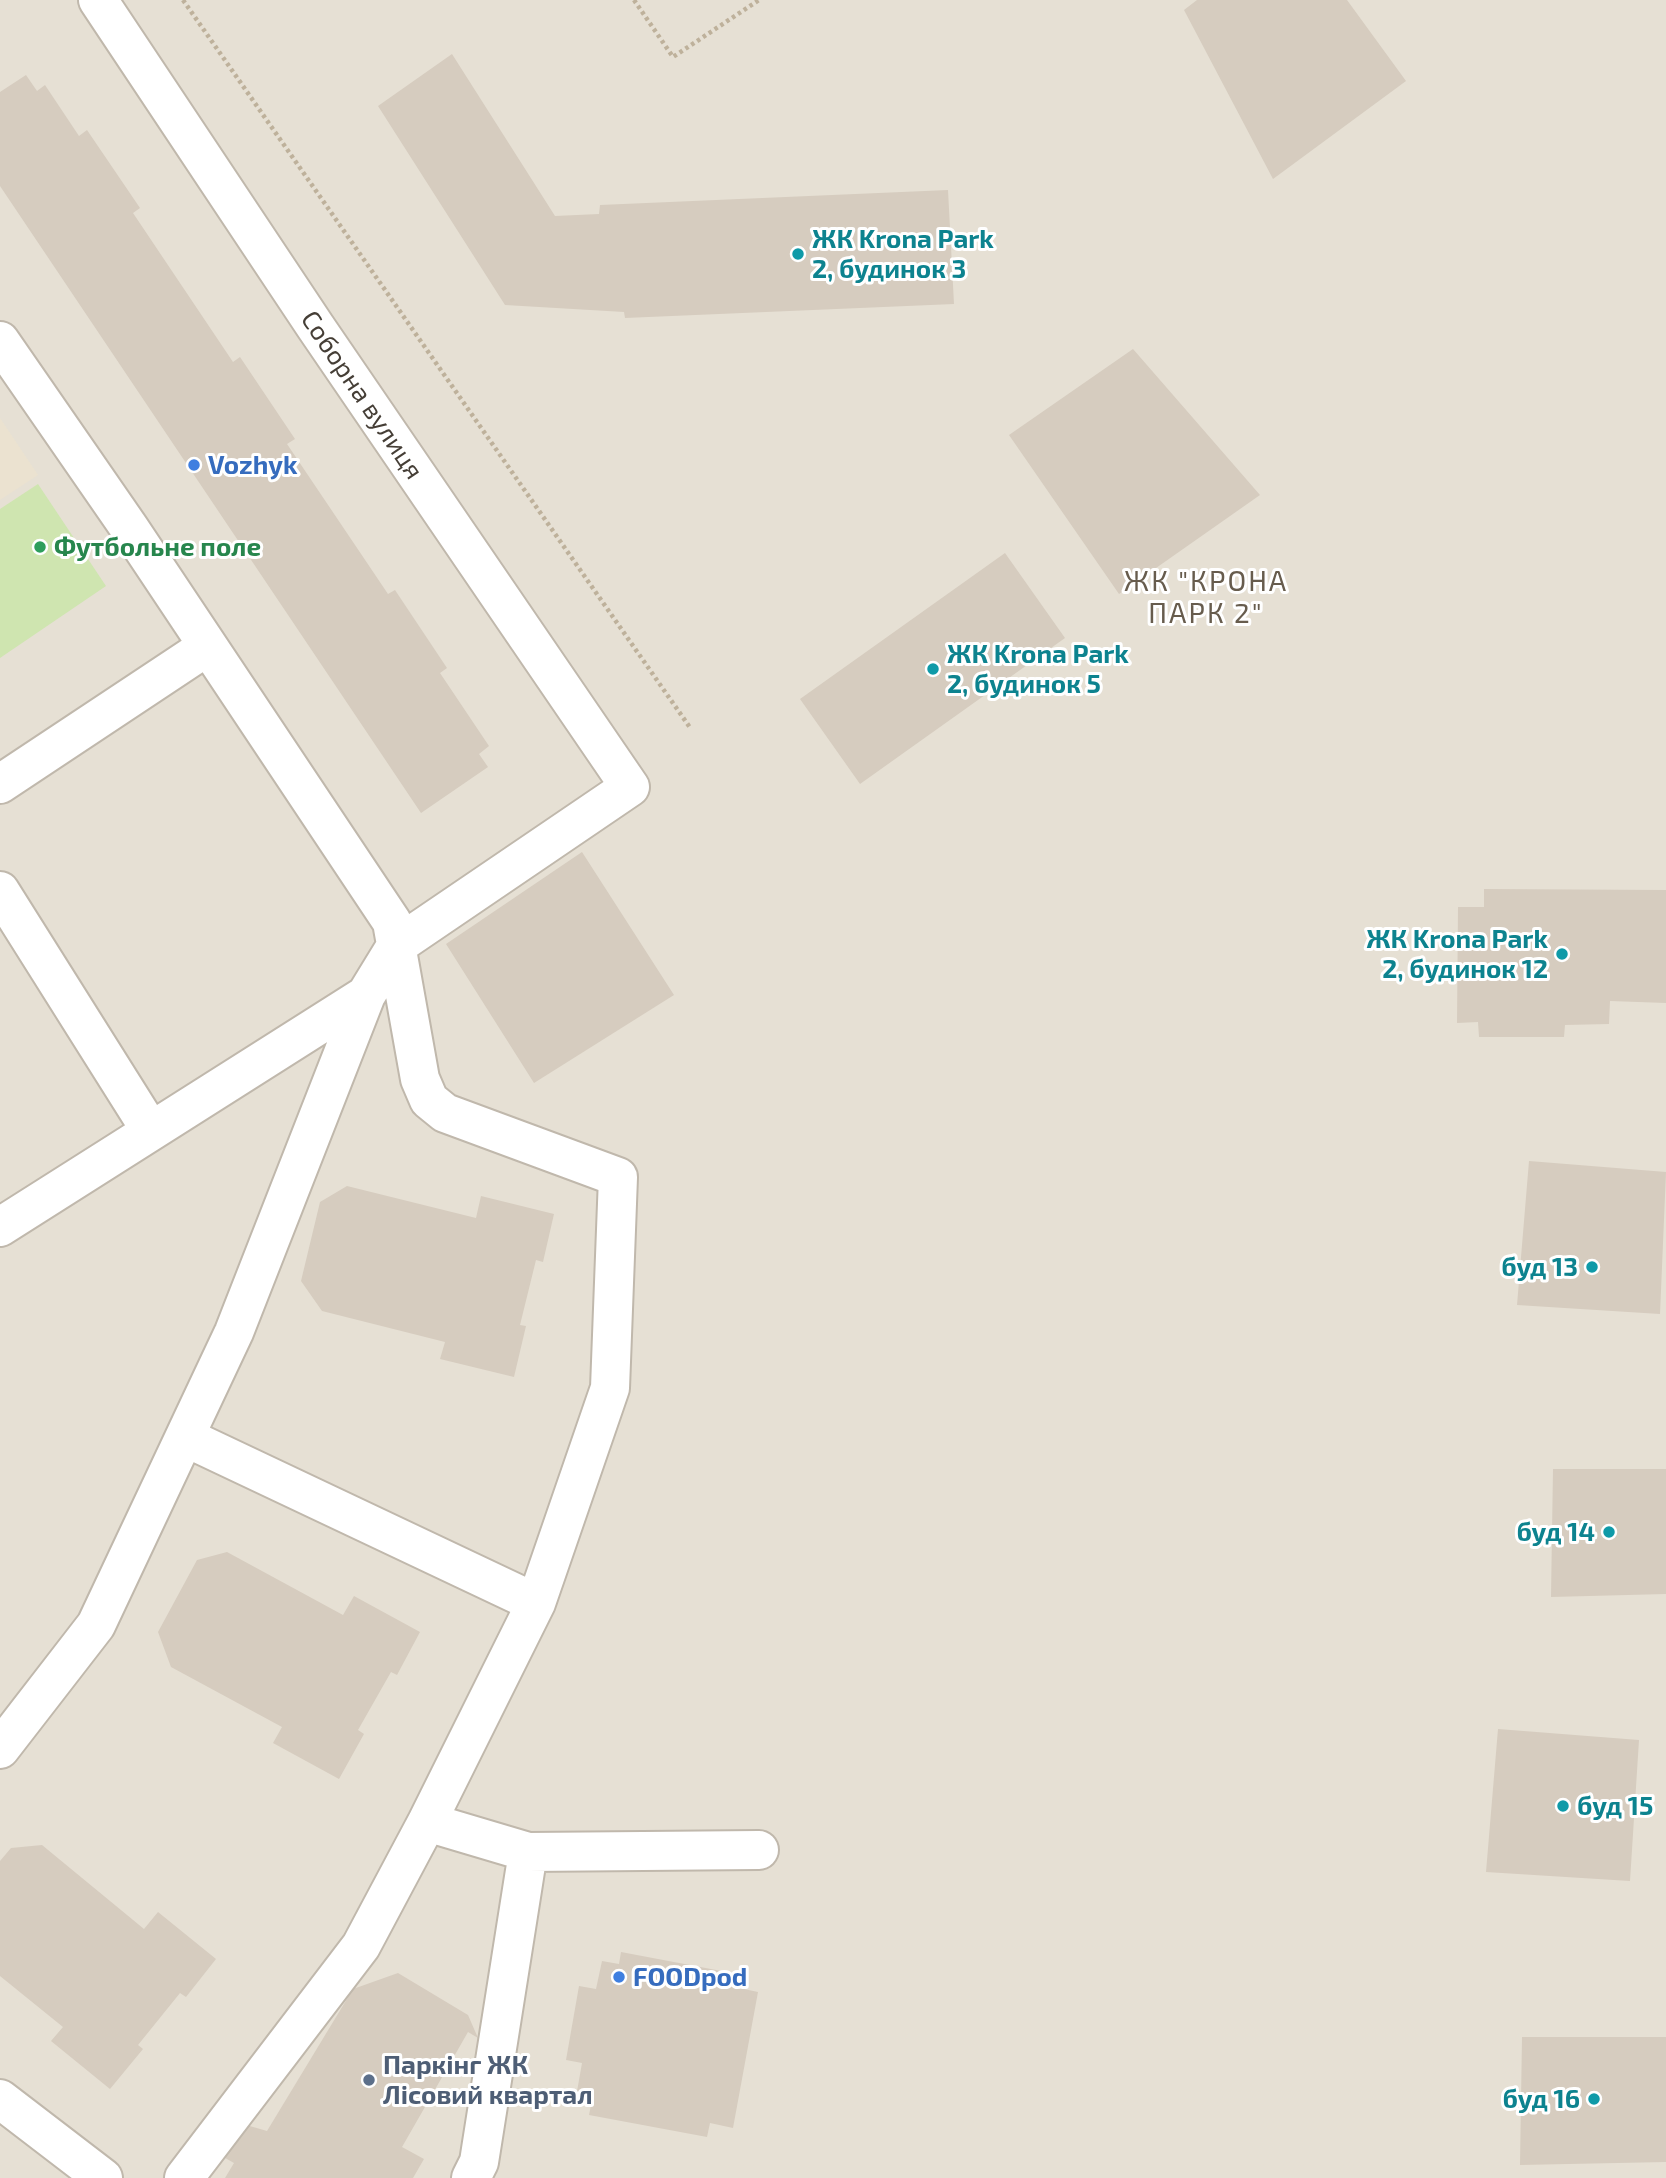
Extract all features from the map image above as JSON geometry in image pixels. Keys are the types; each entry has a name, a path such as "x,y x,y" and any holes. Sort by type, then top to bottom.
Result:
{"street":[{"name":"Соборна вулиця","path":"98,0 315,326 630,788 396,946"},
{"path":"0,341 392,922 420,1079 429,1100 445,1113 618,1177 610,1388 536,1603 427,1822 361,1946 184,2178"},
{"path":"0,784 208,646"},
{"path":"0,891 151,1131"},
{"path":"0,1748 96,1625 234,1332 366,995 396,946"},
{"path":"0,1227 366,995"},
{"path":"185,1437 536,1603"},
{"path":"427,1822 528,1852 759,1850"},
{"path":"471,2178 480,2162 528,1852"},
{"path":"0,2099 103,2178"}],"path":[{"path":"183,0 691,729"},
{"path":"634,0 673,57 759,0"}],"shaded area":[{"path":"0,0 1666,0 1666,2178 0,2178"},
{"path":"0,418 38,475 0,500"}],"green space":[{"name":"Футбольне поле","path":"38,484 106,586 0,658 0,509"}],"building":[{"path":"1197,0 1347,0 1406,81 1273,179 1184,10"},
{"path":"452,54 555,216 599,214 600,205 948,190 954,304 625,318 624,312 505,305 378,106"},
{"path":"26,75 37,91 45,85 79,136 87,130 140,208 133,213 233,362 240,357 295,439 287,444 388,594 395,590 447,668 440,673 489,746 479,754 488,767 421,813 0,186 0,92"},
{"path":"1133,349 1260,495 1119,594 1009,435"},
{"name":"ЖК Krona Park 2, будинок 5","path":"1005,553 1065,638 860,784 800,699"},
{"path":"582,852 674,995 534,1083 446,944"},
{"name":"ЖК Krona Park 2, будинок 12","path":"1484,889 1666,890 1666,1003 1610,1001 1609,1024 1565,1025 1564,1037 1479,1037 1478,1022 1457,1023 1458,907 1484,907"},
{"name":"буд 13","path":"1529,1161 1666,1172 1660,1314 1517,1305"},
{"path":"347,1186 476,1218 481,1196 554,1214 543,1262 536,1260 520,1325 526,1326 514,1377 440,1359 445,1342 322,1311 301,1281 320,1202"},
{"name":"буд 14","path":"1553,1469 1666,1469 1666,1594 1551,1597"},
{"path":"227,1552 343,1615 354,1596 420,1632 397,1675 391,1672 358,1730 364,1734 339,1779 273,1743 282,1727 171,1667 158,1632 197,1560"},
{"name":"буд 15","path":"1498,1729 1639,1740 1630,1881 1486,1872"},
{"path":"42,1845 144,1929 158,1912 216,1959 186,1997 180,1993 138,2045 143,2049 110,2089 51,2041 63,2027 0,1976 0,1861 11,1848"},
{"path":"621,1952 732,1973 730,1986 758,1992 733,2128 710,2123 707,2137 589,2115 592,2100 576,2097 582,2063 566,2060 579,1986 596,1989 602,1961 619,1964"},
{"name":"Паркінг ЖК Лісовий квартал","path":"398,1973 468,2015 478,2038 468,2032 402,2147 424,2159 413,2178 225,2178 234,2163 218,2154 236,2122 267,2131 353,1989"},
{"name":"буд 16","path":"1522,2037 1666,2037 1666,2162 1520,2165"}],"place":[{"name":"ЖК Krona Park 2, будинок 3","path":"798,254"},
{"name":"Vozhyk","path":"194,465"},
{"name":"Футбольне поле","path":"40,547"},
{"name":"ЖК Krona Park 2, будинок 5","path":"933,669"},
{"name":"ЖК Krona Park 2, будинок 12","path":"1562,954"},
{"name":"буд 13","path":"1592,1267"},
{"name":"буд 14","path":"1609,1532"},
{"name":"буд 15","path":"1563,1806"},
{"name":"FOODpod","path":"619,1977"},
{"name":"Паркінг ЖК Лісовий квартал","path":"369,2080"},
{"name":"буд 16","path":"1594,2099"}],"district":[{"name":"ЖК \"КРОНА ПАРК 2\"","path":"1206,598"}]}
